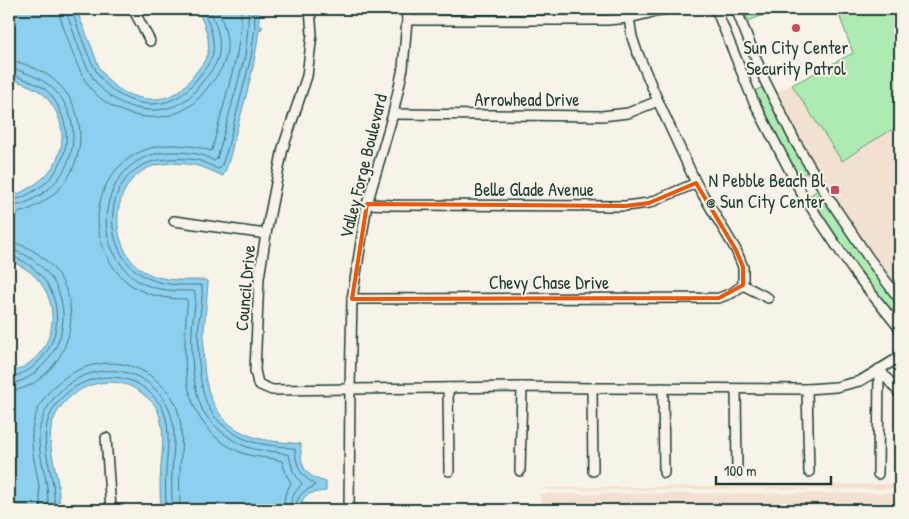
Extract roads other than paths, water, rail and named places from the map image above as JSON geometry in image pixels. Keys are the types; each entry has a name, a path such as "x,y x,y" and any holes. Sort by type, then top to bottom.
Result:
{"street":[{"path":"133,9 150,41"},
{"name":"Council Drive","path":"310,9 312,34 307,76 283,148 259,278 255,370 258,384 272,390 522,387 836,388 860,381 900,357"},
{"name":"Valley Forge Boulevard","path":"349,510 352,300 367,204 393,114 403,68 407,20 406,9"},
{"path":"407,20 607,20 629,18 666,9"},
{"path":"716,9 746,83 802,194 854,272 900,329"},
{"path":"736,9 762,75 795,142 828,197 868,257 900,300"},
{"path":"629,18 632,37 696,183 736,250 743,267 743,285 768,298"},
{"path":"746,83 762,75"},
{"name":"Arrowhead Drive","path":"393,114 602,116 628,113 658,100"},
{"name":"Belle Glade Avenue","path":"367,204 625,206 649,203 696,183"},
{"path":"174,221 266,234"},
{"name":"Chevy Chase Drive","path":"352,300 719,298 732,293 743,285"},
{"path":"879,369 900,394"},
{"path":"878,474 879,369"},
{"path":"520,472 522,387"},
{"path":"448,388 449,471"},
{"path":"592,388 593,471"},
{"path":"663,388 664,473"},
{"path":"736,389 737,472"},
{"path":"806,389 809,472"},
{"path":"106,438 112,510"}],"water":[{"path":"9,9 76,9 98,64 107,79 114,86 131,95 140,98 160,99 178,92 206,59 209,44 208,38 202,19 196,9 259,9 259,26 262,26 262,29 259,29 250,81 223,176 198,166 174,163 153,166 138,174 127,186 121,200 118,216 119,233 124,248 133,262 145,272 167,279 205,280 208,282 203,348 204,370 208,391 217,410 231,425 257,438 301,444 301,458 305,469 313,477 326,482 326,491 308,494 303,500 301,510 162,510 160,488 163,437 157,409 150,400 132,387 119,383 105,382 91,385 78,391 58,411 52,424 50,439 58,484 60,510 14,510 9,506 9,373 28,364 41,351 50,335 52,317 49,300 41,284 28,270 9,261 9,195 25,190 42,179 51,169 58,157 62,132 53,106 41,92 23,83 9,79"}],"place":[{"name":"Sun City Center Security Patrol","path":"796,28"},
{"name":"N Pebble Beach Bl @ Sun City Center","path":"835,190"}]}
